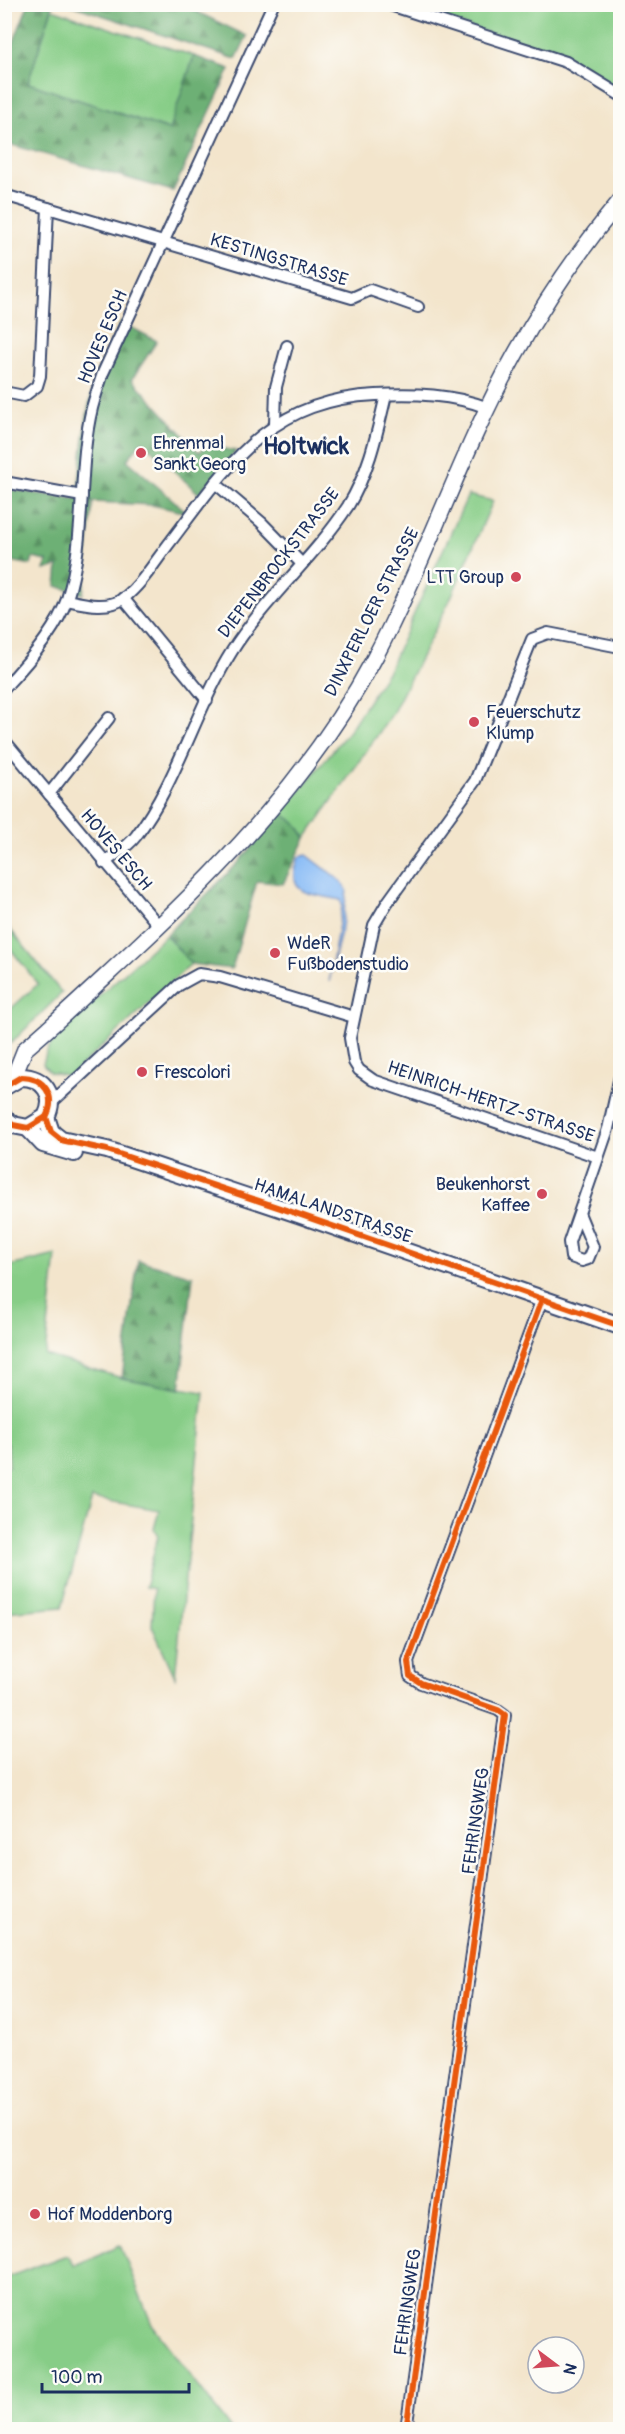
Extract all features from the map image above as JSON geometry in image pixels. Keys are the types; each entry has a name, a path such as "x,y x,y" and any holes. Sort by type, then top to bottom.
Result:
{"main road":[{"name":"DINXPERLOER STRASSE","path":"9,1083 25,1050 159,926 270,812 338,720 374,660 408,590 488,408 515,354 562,277 621,201"},
{"path":"36,1040 29,1064 31,1074 45,1097"},
{"path":"9,1083 29,1077 45,1097"},
{"path":"12,1124 45,1097"},
{"name":"HAMALANDSTRASSE","path":"45,1097 51,1132 61,1140 107,1150 621,1326"},
{"name":"HAMALANDSTRASSE","path":"12,1124 52,1148 105,1159 128,1159"}],"street":[{"name":"HOVES ESCH","path":"4,688 23,669 67,600 77,554 92,410 103,373 273,4"},
{"path":"387,4 566,62 621,95"},
{"name":"KESTINGSTRASSE","path":"4,195 352,298 370,290 418,307"},
{"path":"4,392 24,396 37,386 40,376 48,208"},
{"path":"275,424 276,387 287,346"},
{"path":"67,600 87,605 110,604 123,598 141,580 215,483 251,444 275,424 306,408 349,396 386,395 463,398 488,408"},
{"name":"DIEPENBROCKSTRASSE","path":"104,863 134,838 156,805 230,654 250,624 339,518 363,476 376,438 386,395"},
{"path":"4,482 82,496"},
{"path":"215,483 261,522 301,563"},
{"path":"123,598 207,700"},
{"name":"HEINRICH-HERTZ-STRASSE","path":"598,1156 366,1076 359,1070 351,1052 354,1017 374,925 387,903 475,781 529,645 541,634 621,646"},
{"path":"49,794 109,718"},
{"name":"HOVES ESCH","path":"4,740 104,863 159,926"},
{"path":"45,1097 76,1081 179,985 199,974 220,977 354,1017"},
{"name":"HEINRICH-HERTZ-STRASSE","path":"579,1213 621,1076"},
{"path":"45,1097 60,1087 76,1081"},
{"name":"FEHRINGWEG","path":"406,2430 504,1715 498,1710 421,1683 410,1676 408,1662 542,1299"}],"green space":[{"path":"28,5 53,5 28,83 169,130 194,56 230,69 173,191 5,143 5,64"},
{"path":"71,5 183,5 247,36 236,59"},
{"path":"400,5 620,5 620,90 562,56"},
{"path":"52,9 194,56 170,130 27,83"},
{"path":"121,322 157,341 132,379 199,452 207,446 236,451 199,494 142,441 127,460 188,513 152,505 93,502 83,594 56,586 58,566 45,570 47,561 33,558 31,565 5,560 5,489 77,499 87,413 97,372"},
{"path":"468,495 493,501 450,600 392,714 306,838 297,824 281,813 349,731 389,669"},
{"path":"281,813 297,824 306,838 283,884 257,881 232,969 191,964 166,935 239,862"},
{"path":"5,923 62,993 5,1049 5,1014 38,984 5,942"},
{"path":"166,935 191,964 70,1076 50,1072 43,1064 55,1036"},
{"path":"56,1255 45,1355 122,1378 204,1392 175,1677 152,1626 154,1589 145,1587 158,1536 154,1529 159,1510 92,1498 62,1607 5,1612 4,1469 9,1466 8,1444 4,1444 4,1258 10,1266"},
{"path":"138,1260 193,1276 180,1389 122,1378"},
{"path":"120,2245 152,2325 231,2429 5,2429 5,2278 67,2255 74,2265"}],"water":[{"path":"307,855 341,881 347,890 342,927 329,982 342,906 341,900 310,894 298,886 295,870 299,857"}],"cycle path":[{"path":"4,1087 21,1077 36,1080 46,1089 50,1102 46,1117 28,1128 13,1125 4,1118"},
{"path":"46,1117 51,1132 61,1140 107,1150 620,1326"},
{"path":"406,2430 505,1715 498,1710 421,1683 410,1676 408,1662 542,1299"}],"place":[{"name":"Ehrenmal Sankt Georg","path":"141,453"},
{"name":"LTT Group","path":"516,577"},
{"name":"Feuerschutz Klump","path":"474,722"},
{"name":"WdeR Fußbodenstudio","path":"275,953"},
{"name":"Frescolori","path":"142,1072"},
{"name":"Beukenhorst Kaffee","path":"542,1194"},
{"name":"Hof Moddenborg","path":"35,2214"}],"district":[{"name":"Holtwick","path":"306,446"}]}
